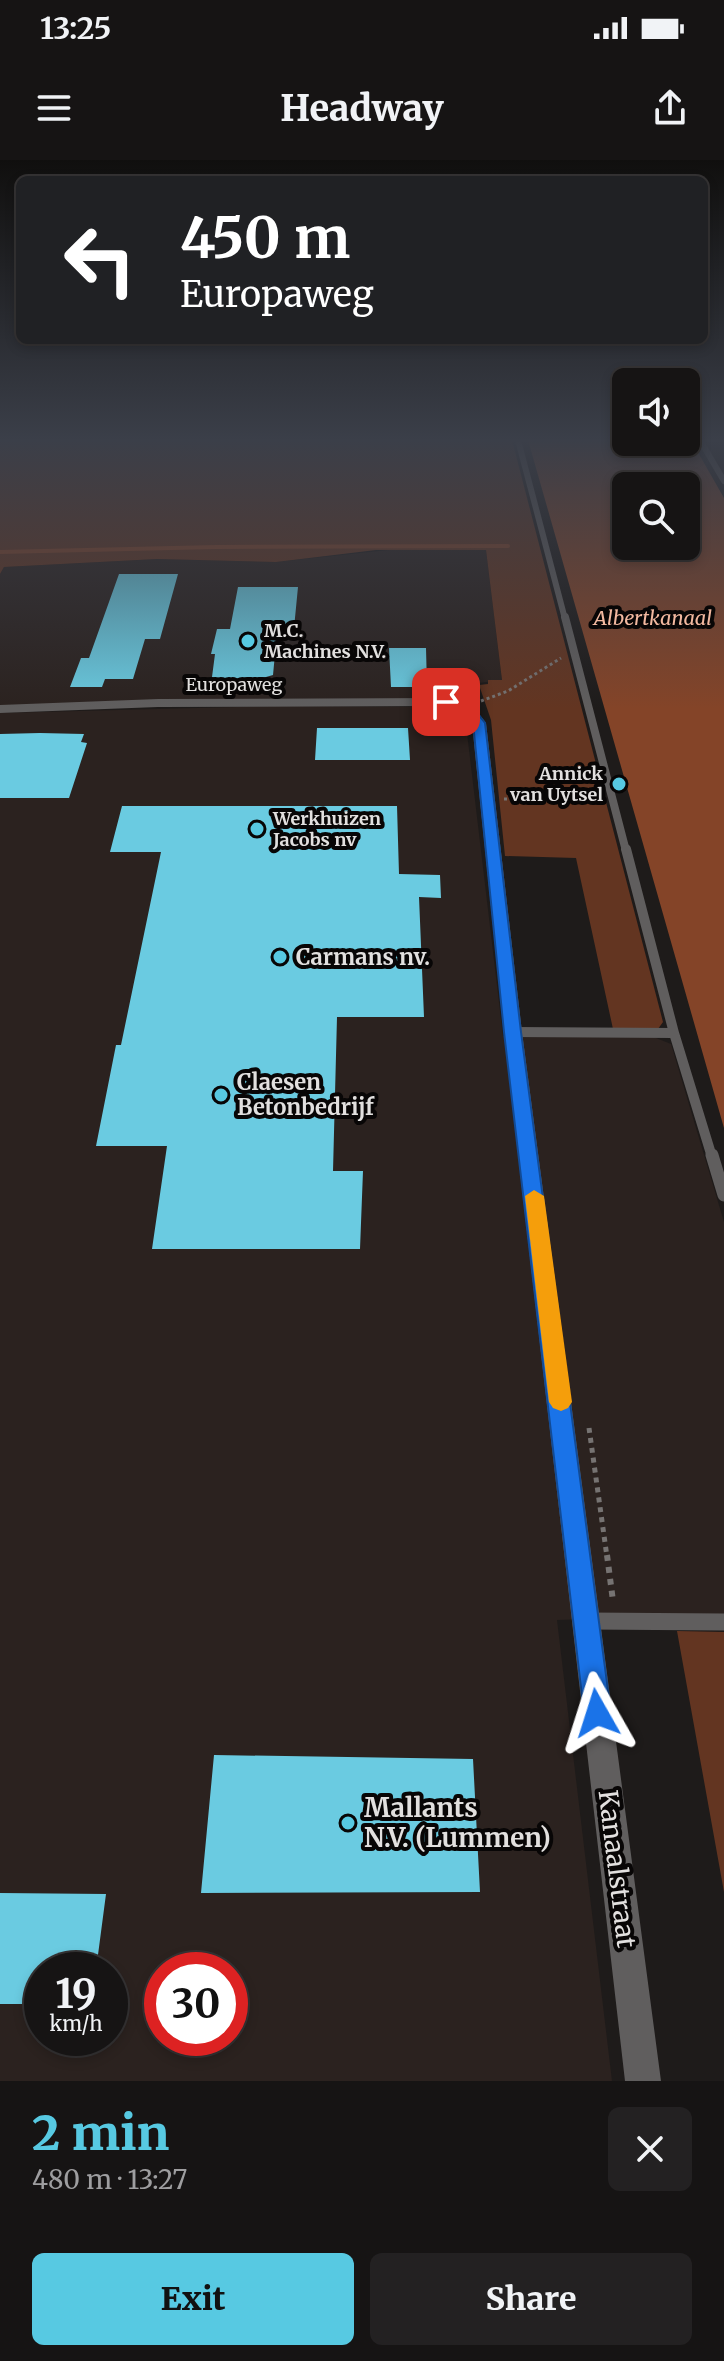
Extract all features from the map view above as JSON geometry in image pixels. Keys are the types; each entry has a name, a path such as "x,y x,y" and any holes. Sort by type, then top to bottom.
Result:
{"street":[{"name":"Europaweg","path":"0,709 158,703 398,702 446,702 467,708"},
{"name":"Kanaalstraat","path":"467,708 479,723 513,1032 643,2081"}],"lane":[{"path":"541,530 674,1033 724,1195"},
{"path":"513,1032 674,1033"},
{"path":"588,1621 724,1622"}],"path":[{"path":"467,708 508,691 572,649"},
{"path":"486,798 613,801"}],"shaded area":[{"path":"0,530 535,530 663,1022 658,1029 613,1029 576,858 505,856 491,720 479,685 488,684 488,680 502,680 486,550 376,550 276,562 157,559 4,567 0,574"},
{"path":"407,548 486,550 502,680 463,685 455,694 433,699 0,706 0,574 4,567 157,559 276,562"},
{"path":"274,706 442,707 465,716 503,1036 651,1036 671,1044 724,1222 724,1614 557,1620 612,2081 0,2081 0,713"},
{"path":"677,1631 724,1632 724,1892"}],"water":[{"name":"Albertkanaal","path":"554,530 612,530 612,560 700,560 700,530 724,530 724,1128"}],"building":[{"path":"119,574 178,574 160,639 145,639 133,679 105,679 102,687 70,687 81,658 89,658"},
{"name":"M.C. Machines N.V.","path":"238,587 298,587 294,628 283,628 281,654 275,654 273,675 234,680 212,677 215,654 211,654 217,629 230,629"},
{"path":"389,648 426,648 427,687 391,687"},
{"path":"317,728 408,728 410,760 315,760"},
{"path":"0,734 84,734 81,742 87,743 69,798 0,798"},
{"path":"122,806 397,806 399,874 440,875 441,898 419,897 424,1017 337,1017 333,1171 363,1171 360,1249 152,1249 167,1146 96,1146 116,1045 121,1045 161,852 110,852"},
{"name":"Mallants N.V. (Lummen)","path":"214,1755 473,1759 480,1892 201,1893"},
{"path":"0,1893 106,1894 98,1952 24,1952 24,2004 0,2004"}],"waterway":[{"path":"0,552 216,547 508,546"}],"slow traffic":[{"path":"534,1196 561,1402"}],"place":[{"name":"M.C. Machines N.V.","path":"248,641"},
{"name":"Annick van Uytsel","path":"619,784"},
{"name":"Werkhuizen Jacobs nv","path":"257,829"},
{"name":"Carmans nv.","path":"280,957"},
{"name":"Claesen Betonbedrijf","path":"221,1095"},
{"name":"Mallants N.V. (Lummen)","path":"348,1823"}],"route":[{"path":"446,702 467,708 479,723 513,1032 597,1713"}]}
